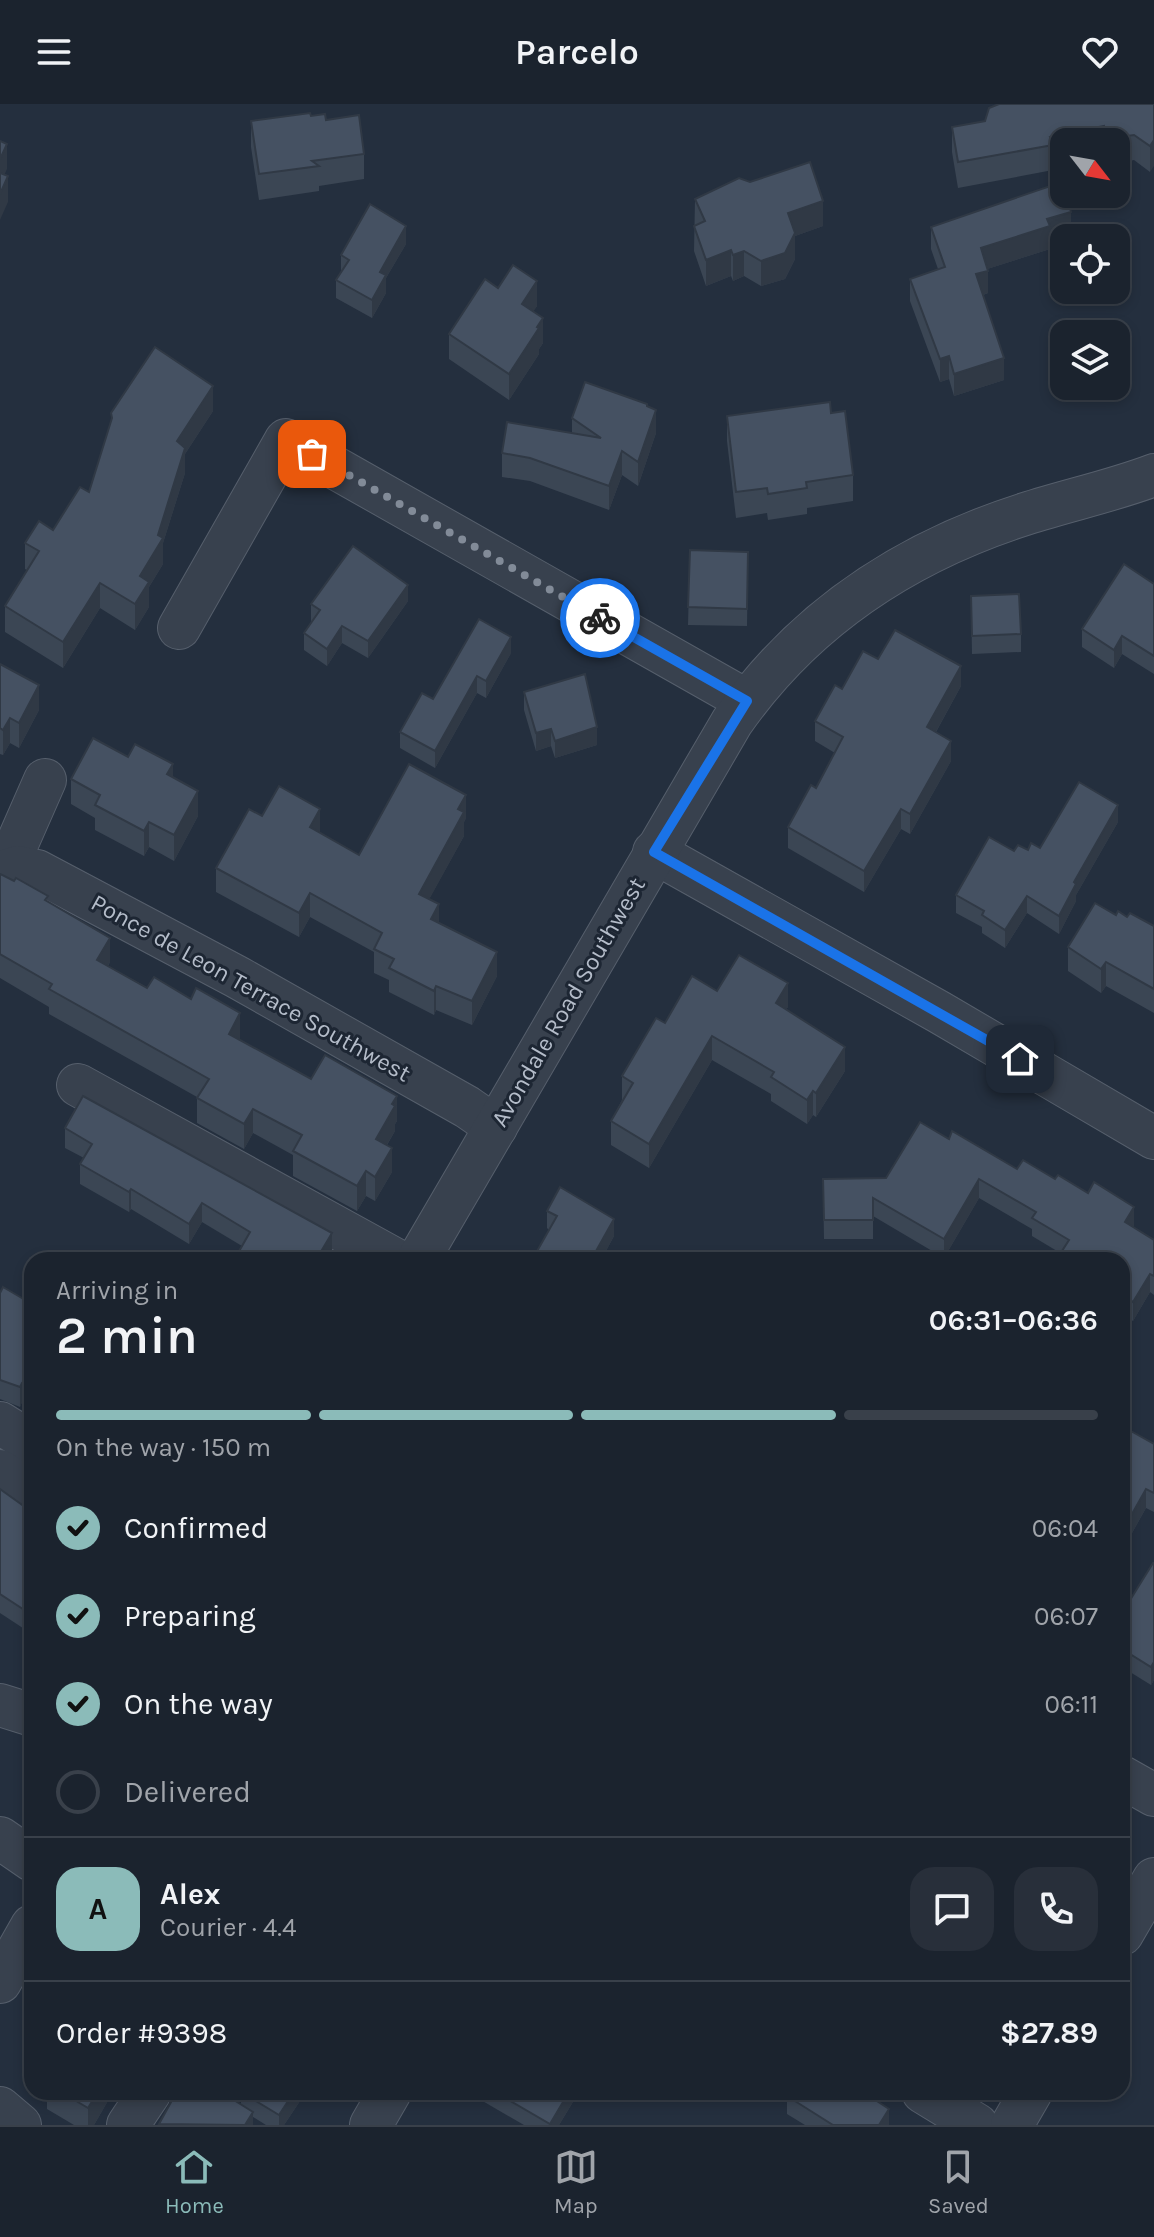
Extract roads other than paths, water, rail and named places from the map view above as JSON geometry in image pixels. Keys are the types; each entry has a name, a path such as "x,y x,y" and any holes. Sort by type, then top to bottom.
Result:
{"street":[{"path":"179,628 286,440 747,701"},
{"name":"Avondale Road Southwest","path":"423,1252 654,852 747,701 781,661 816,626 859,593 904,568 971,535 1023,515 1154,475"},
{"path":"2,872 45,780"},
{"path":"654,852 939,1012 1154,1138"},
{"name":"Ponce de Leon Terrace Southwest","path":"2,872 18,867 37,871 237,977 467,1107 496,1127"},
{"path":"78,1085 381,1252"},
{"path":"0,1423 24,1438"},
{"path":"0,1471 24,1488"},
{"path":"0,1705 24,1712"},
{"path":"1130,1782 1154,1795"},
{"path":"0,1838 24,1854"},
{"path":"1130,1920 1154,1879"},
{"path":"0,1982 22,1930"},
{"path":"128,2125 145,2100"},
{"path":"371,2125 385,2100"},
{"path":"936,2100 977,2125"},
{"path":"1012,2125 1026,2100"},
{"path":"0,2108 20,2125"}]}
